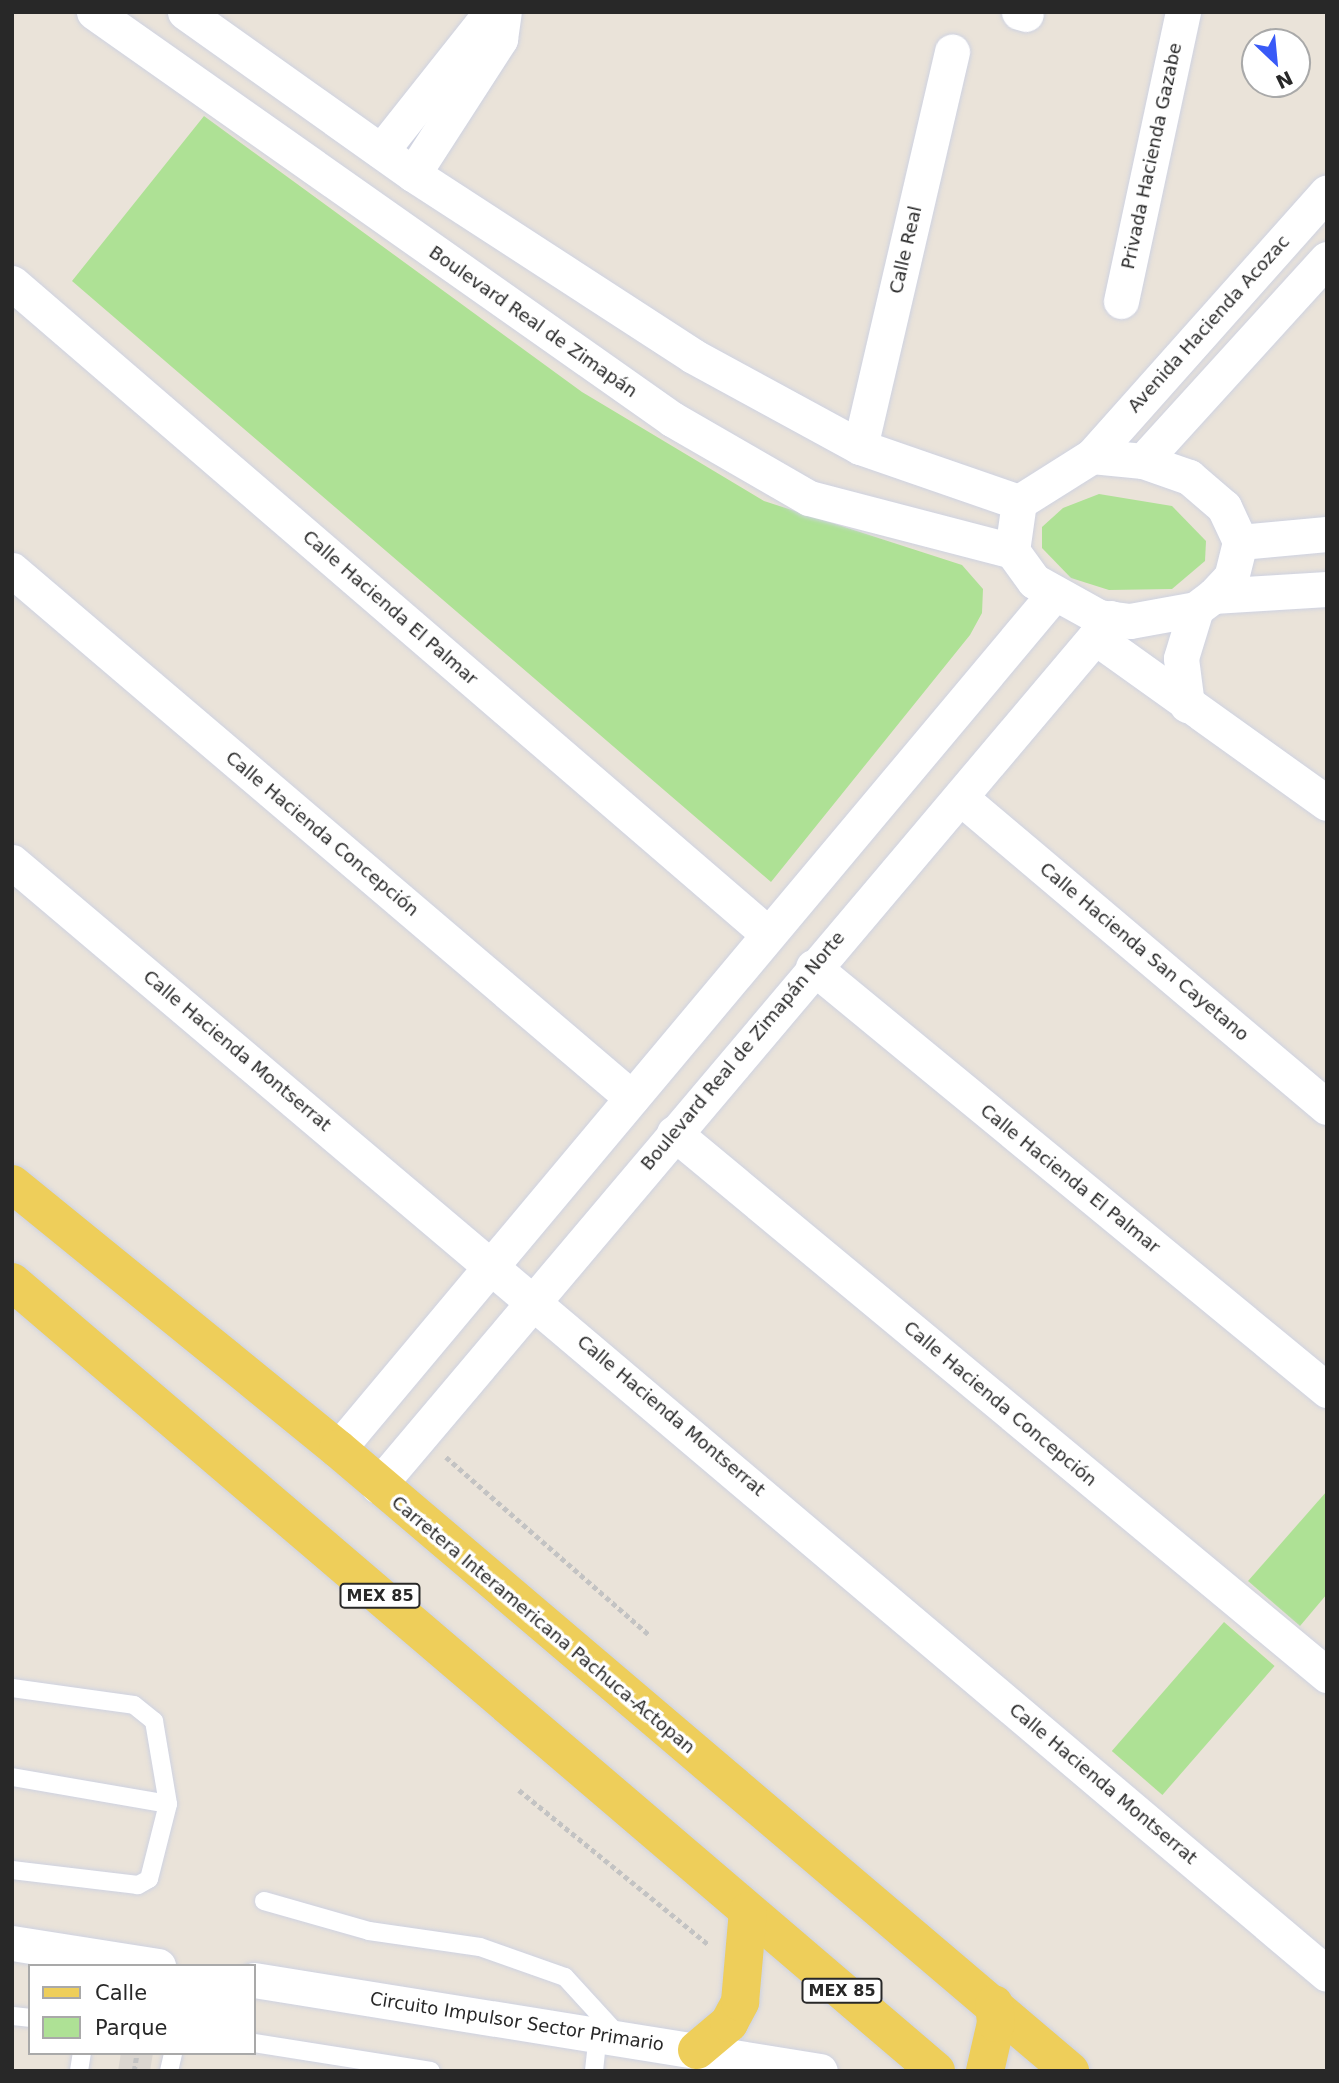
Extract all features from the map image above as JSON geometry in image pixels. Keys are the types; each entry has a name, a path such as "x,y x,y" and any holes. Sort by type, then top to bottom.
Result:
{"main road":[{"name":"Carretera Interamericana Pachuca-Actopan","path":"12,1184 338,1448 378,1486 994,2004 1070,2071"},
{"name":"MEX 85","path":"12,1282 936,2071"},
{"path":"698,2050 729,2023 740,2002 748,1911"},
{"path":"985,2071 996,2023 994,2004"}],"street":[{"name":"Boulevard Real de Zimapán","path":"94,12 672,419 809,498 1012,551"},
{"path":"185,12 413,174 693,356 860,447 1019,502"},
{"name":"Privada Hacienda Gazabe","path":"1121,301 1183,12"},
{"path":"381,151 486,20"},
{"path":"413,174 486,20"},
{"name":"Calle Real","path":"860,447 952,52"},
{"name":"Avenida Hacienda Acozac","path":"1091,456 1327,192"},
{"path":"1143,461 1327,258"},
{"name":"Calle Hacienda El Palmar","path":"12,283 768,934"},
{"path":"1187,705 1181,658 1205,603 1231,577 1240,542 1224,507 1189,477 1143,461 1091,456 1019,502 1012,551 1034,581 1103,627 1187,705 1327,803"},
{"path":"1240,542 1327,534"},
{"name":"Calle Hacienda Concepción","path":"12,570 632,1098"},
{"path":"1103,627 1162,618 1205,603 1327,589"},
{"path":"338,1448 1054,594"},
{"name":"Boulevard Real de Zimapán Norte","path":"378,1486 779,1007 961,798 1103,627"},
{"name":"Calle Hacienda San Cayetano","path":"961,798 1327,1107"},
{"name":"Calle Hacienda Montserrat","path":"12,862 533,1299 1327,1974"},
{"name":"Calle Hacienda El Palmar","path":"813,967 1327,1390"},
{"path":"740,970 779,1007"},
{"name":"Calle Hacienda Concepción","path":"674,1133 1327,1675"},
{"path":"12,1943 120,1963"},
{"name":"Circuito Impulsor Sector Primario","path":"256,1980 604,2054 698,2050 784,2068 820,2071"}],"lane":[{"path":"12,1689 134,1705 154,1721 168,1804 149,1879 138,1885 12,1870"},
{"path":"12,1777 168,1804"},
{"path":"264,1901 369,1931 480,1947 565,1977 604,2054"},
{"path":"256,2043 431,2071"}],"path":[{"path":"463,1474 648,1634"},
{"path":"519,1790 694,1935"}],"green space":[{"path":"204,116 582,392 764,501 962,565 983,589 982,613 970,635 771,882 72,281"},
{"path":"1099,494 1172,506 1206,541 1205,561 1172,589 1109,590 1071,578 1042,548 1042,527 1063,508"},
{"path":"1327,1491 1327,1594 1300,1626 1248,1581"},
{"path":"1224,1622 1275,1666 1162,1795 1112,1751"}],"shaded area":[{"path":"121,2055 153,2055 150,2071 118,2071"}]}
